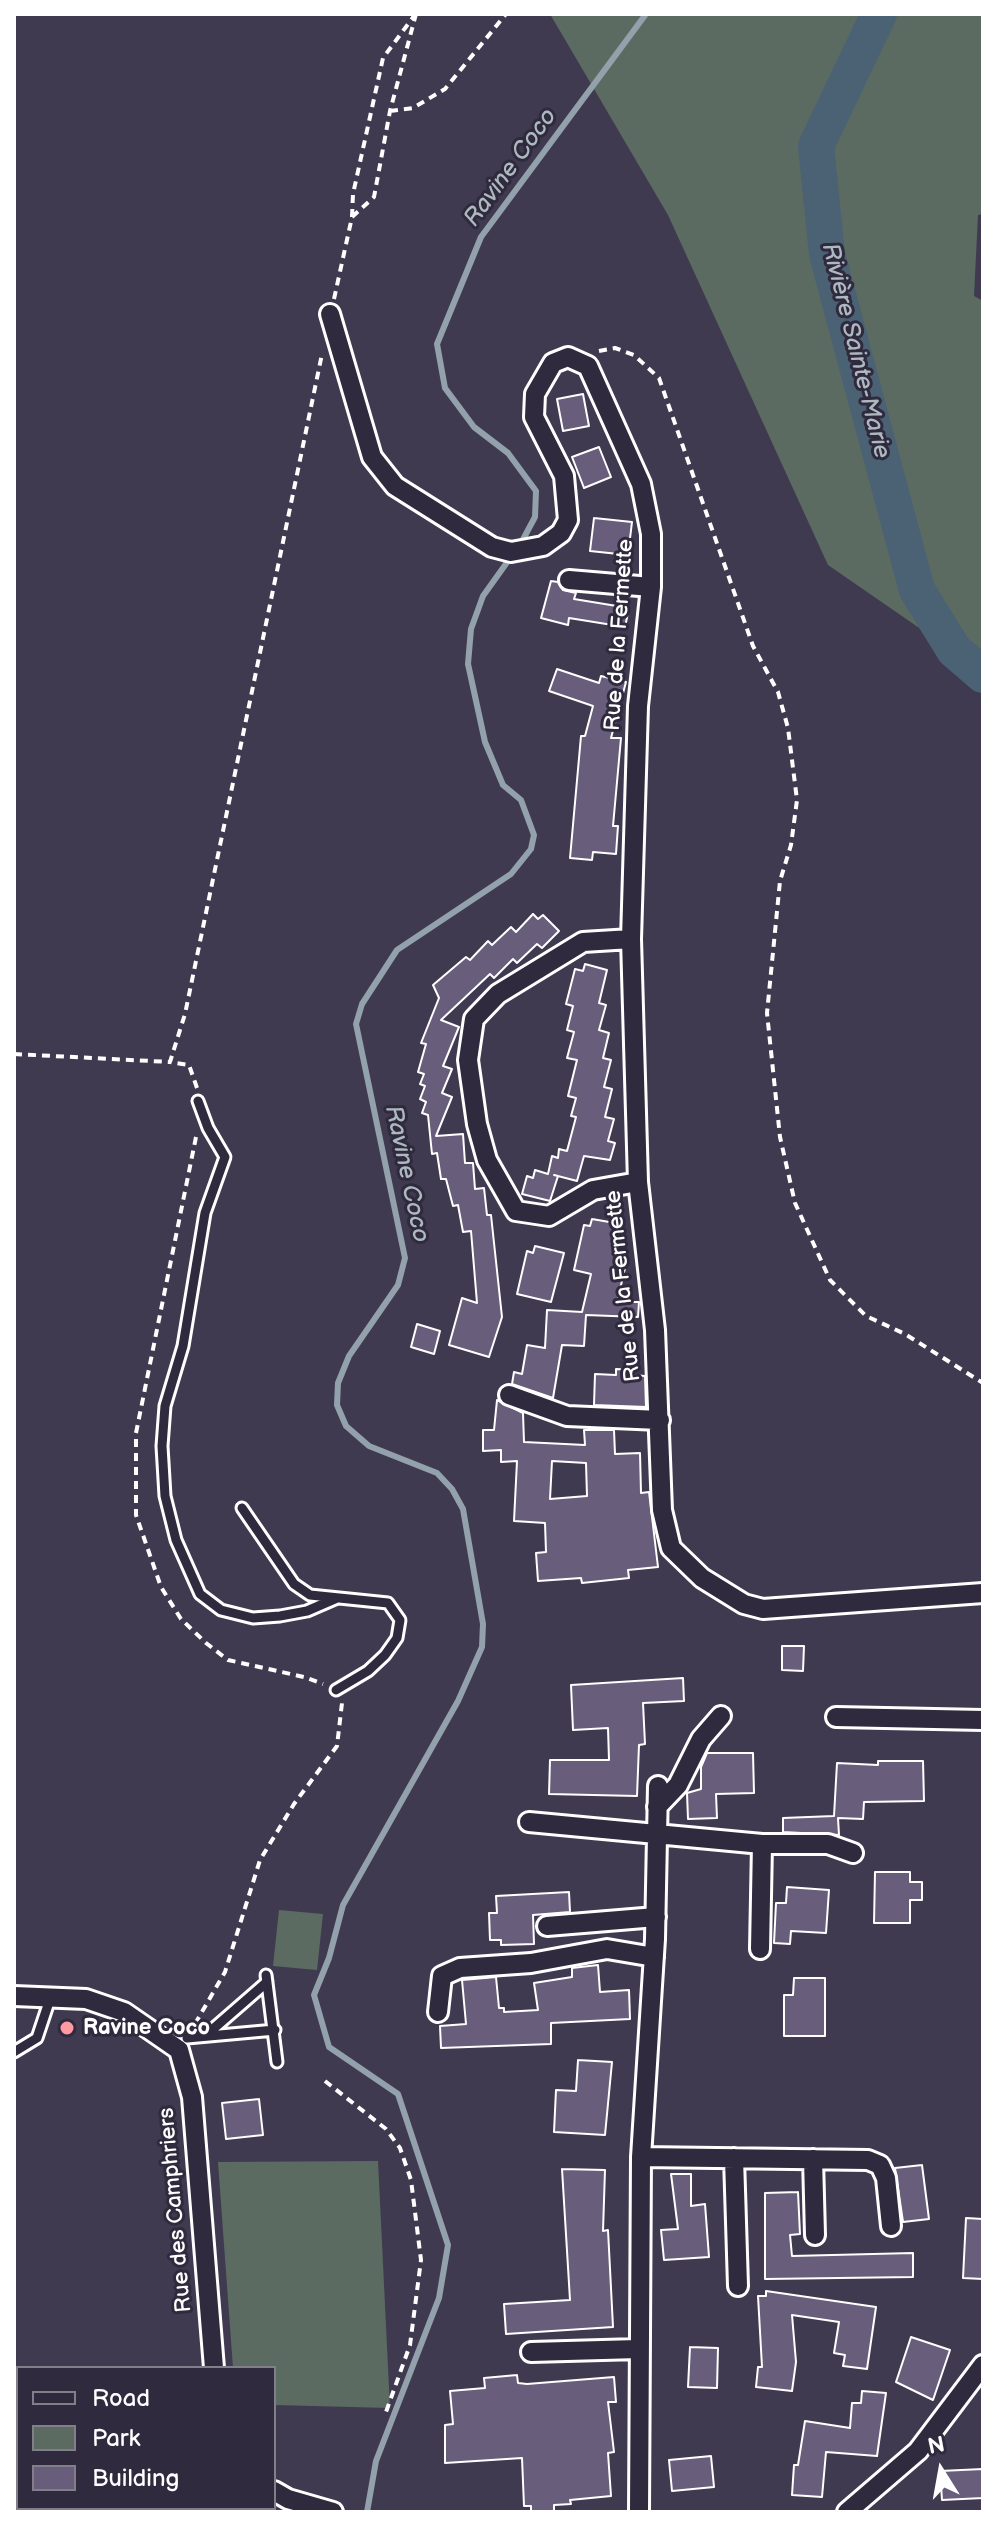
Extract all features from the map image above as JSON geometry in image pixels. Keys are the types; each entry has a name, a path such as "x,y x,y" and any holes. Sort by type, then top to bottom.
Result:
{"street":[{"path":"330,314 364,439 383,474 395,486 492,547 520,551 543,546 561,533 568,520 564,476 534,417 535,394 553,363 568,357 578,360"},
{"name":"Rue de la Fermette","path":"578,360 596,378 641,484 651,534 651,587 638,706 631,939 638,1182 655,1330 662,1510 671,1548 702,1578 744,1604 763,1609 983,1593"},
{"path":"569,580 651,587"},
{"path":"631,939 583,942 498,994 474,1019 468,1060 477,1124 487,1160 516,1211 549,1216 593,1190 638,1182"},
{"path":"509,1395 567,1416 660,1420"},
{"path":"657,1807 678,1785 701,1739 721,1716"},
{"path":"836,1717 983,1720"},
{"path":"639,2512 641,2157 656,1917 658,1786"},
{"path":"529,1822 762,1844 828,1844 853,1853"},
{"path":"760,1949 762,1844"},
{"path":"547,1926 656,1917"},
{"path":"438,2012 442,1976 460,1968 531,1963 607,1949 654,1957"},
{"path":"14,1996 86,1999 124,2012 183,2044"},
{"name":"Rue des Camphriers","path":"183,2044 192,2097 214,2366"},
{"path":"641,2157 868,2160 880,2165 886,2178 891,2226"},
{"path":"734,2158 738,2286"},
{"path":"813,2159 815,2235"},
{"path":"531,2352 638,2349"},
{"path":"847,2512 918,2451 983,2365"},
{"path":"276,2492 288,2499 333,2512"}],"lane":[{"path":"198,1101 208,1128 225,1157 205,1213 183,1346 165,1406 162,1446 165,1496 176,1540 200,1594 221,1610 253,1618 280,1616 307,1611 337,1598"},
{"path":"242,1508 294,1584 310,1595 388,1603 400,1620 397,1638 385,1655 368,1671 336,1690"},
{"path":"205,2036 267,1978 277,2062"},
{"path":"14,2052 37,2038 51,1996"},
{"path":"183,2044 205,2036 275,2030"}],"path":[{"path":"352,217 374,197 390,111 416,14"},
{"path":"330,314 383,58 416,14"},
{"path":"390,111 413,108 445,89 506,14"},
{"path":"170,1062 185,1014 324,345"},
{"path":"578,360 615,348 634,355 659,378 753,646 778,692 785,716 797,800 791,845 780,881 767,1013 780,1137 795,1203 830,1280 866,1316 905,1334 983,1383"},
{"path":"14,1054 189,1065 196,1079 198,1101 194,1149 136,1433 136,1515 161,1587 181,1619 206,1643 228,1660 304,1677 336,1690 342,1701 343,1719 337,1746 294,1804 260,1860 225,1972 183,2044"},
{"path":"325,2081 386,2129 400,2148 413,2193 421,2260 410,2345 386,2412"}],"green space":[{"path":"550,14 983,14 983,214 978,215 974,296 983,301 983,672 828,565 668,215"},
{"path":"279,1910 323,1914 317,1970 273,1966"},
{"path":"378,2161 390,2408 276,2405 276,2366 233,2366 218,2162"}],"building":[{"path":"583,394 589,426 563,431 557,399"},
{"path":"599,447 611,477 584,488 572,457"},
{"path":"594,518 632,522 628,555 590,551"},
{"path":"551,581 558,582 563,590 576,593 574,599 629,608 625,627 569,618 568,625 541,618"},
{"path":"557,669 599,683 601,676 626,682 611,738 621,738 613,826 618,826 616,854 593,852 592,860 570,858 581,736 585,736 593,706 549,691"},
{"path":"533,914 538,919 543,915 559,931 542,948 537,944 517,963 513,959 494,978 490,974 441,1020 459,1027 443,1066 452,1069 442,1093 452,1097 436,1136 463,1134 465,1163 473,1163 475,1189 484,1188 487,1215 491,1215 502,1317 489,1357 449,1345 462,1298 477,1303 471,1231 463,1232 458,1205 453,1206 446,1179 441,1179 437,1153 432,1154 428,1115 422,1113 426,1102 420,1099 425,1086 420,1084 424,1074 418,1072 426,1044 421,1043 439,998 433,985 466,957 470,960 488,941 492,945 511,927 516,932"},
{"path":"585,964 607,970 599,1003 606,1005 599,1030 609,1033 603,1058 611,1060 604,1087 612,1089 605,1117 614,1119 608,1141 615,1143 610,1160 584,1156 577,1181 558,1176 550,1201 522,1194 527,1176 533,1178 535,1170 548,1174 552,1156 558,1158 559,1149 567,1151 576,1117 571,1116 576,1098 568,1096 577,1060 567,1058 574,1032 567,1030 573,1006 566,1004 575,969 583,971"},
{"path":"592,1219 615,1223 613,1234 621,1236 616,1262 626,1264 617,1302 639,1302 638,1317 586,1315 584,1346 562,1345 553,1398 512,1384 514,1372 522,1374 527,1345 545,1348 547,1310 582,1312 591,1274 574,1270 584,1225 590,1226"},
{"path":"535,1246 564,1253 551,1302 517,1294 527,1251 533,1253"},
{"path":"417,1324 440,1331 434,1354 411,1347"},
{"path":"616,1369 633,1370 632,1375 645,1376 646,1407 594,1405 595,1374 616,1375"},
{"path":"497,1400 523,1413 524,1442 585,1445 584,1430 614,1430 615,1454 640,1453 641,1493 649,1492 658,1567 628,1570 629,1578 582,1583 581,1578 538,1581 536,1553 546,1552 545,1523 514,1521 517,1461 501,1462 501,1450 483,1451 483,1430 494,1430","holes":["552,1461 586,1463 587,1496 550,1499"]},
{"path":"782,1646 804,1646 803,1671 782,1670"},
{"path":"683,1678 684,1701 643,1703 645,1744 639,1745 637,1796 549,1794 550,1760 609,1760 608,1728 573,1730 571,1685"},
{"path":"707,1753 753,1753 754,1793 716,1794 717,1818 688,1819 687,1793 701,1789 701,1767"},
{"path":"878,1761 923,1761 924,1801 864,1802 863,1819 838,1818 839,1835 783,1832 783,1818 834,1816 837,1763 878,1765"},
{"path":"875,1872 910,1872 910,1882 922,1882 922,1900 910,1900 910,1923 874,1923"},
{"path":"787,1887 829,1890 826,1933 791,1931 790,1944 774,1943 776,1903 786,1903"},
{"path":"569,1892 570,1912 533,1915 534,1944 501,1945 501,1940 490,1940 489,1913 497,1913 496,1896"},
{"path":"598,1965 600,1992 629,1990 630,2019 551,2023 551,2044 441,2048 440,2026 466,2024 462,1980 496,1977 499,2008 504,2008 504,2012 538,2010 534,1983 572,1977 572,1968"},
{"path":"794,1978 825,1978 825,2036 784,2036 784,1995 793,1995"},
{"path":"578,2060 612,2062 605,2135 554,2132 556,2090 576,2091"},
{"path":"259,2099 263,2135 226,2139 222,2103"},
{"path":"922,2165 929,2219 903,2222 895,2168"},
{"path":"562,2169 605,2170 603,2231 608,2230 613,2327 506,2334 504,2304 570,2300"},
{"path":"671,2174 691,2174 691,2206 705,2204 709,2257 664,2260 661,2230 678,2229"},
{"path":"798,2192 800,2234 790,2235 792,2256 913,2253 913,2277 765,2279 765,2193"},
{"path":"966,2218 983,2219 983,2279 963,2278"},
{"path":"766,2291 876,2307 867,2369 843,2366 845,2355 834,2353 839,2322 792,2315 796,2362 792,2391 756,2387 758,2367 762,2367 758,2296 766,2296"},
{"path":"911,2337 950,2350 933,2400 896,2382"},
{"path":"690,2347 718,2348 717,2388 688,2387"},
{"path":"517,2375 518,2383 527,2384 614,2377 616,2402 608,2402 614,2452 608,2453 611,2496 570,2500 571,2504 554,2505 554,2512 531,2512 531,2506 524,2506 522,2458 445,2463 445,2425 453,2424 450,2391 485,2388 484,2378"},
{"path":"862,2391 886,2393 877,2456 826,2452 822,2497 792,2495 794,2465 798,2465 805,2421 850,2428 852,2403 861,2403"},
{"path":"711,2456 714,2487 672,2491 669,2460"},
{"path":"983,2469 983,2498 942,2500 940,2471"}],"waterway":[{"name":"Ravine Coco","path":"520,545 535,517 536,491 508,453 474,427 445,388 437,344 481,237 646,14"},
{"name":"Rivière Sainte-Marie","path":"879,14 816,146 827,254 917,590 954,650 983,675"},
{"name":"Ravine Coco","path":"367,2512 376,2461 439,2298 448,2245 398,2094 329,2047 314,1995 329,1958 343,1905 458,1701 482,1647 483,1624 463,1509 452,1489 437,1473 369,1446 346,1426 337,1405 338,1383 349,1356 398,1285 405,1258 356,1024 362,1004 397,950 511,874 531,849 534,835 521,800 503,785 485,742 468,664 471,629 483,596 513,554"}],"place":[{"name":"Ravine Coco","path":"67,2028"}]}
